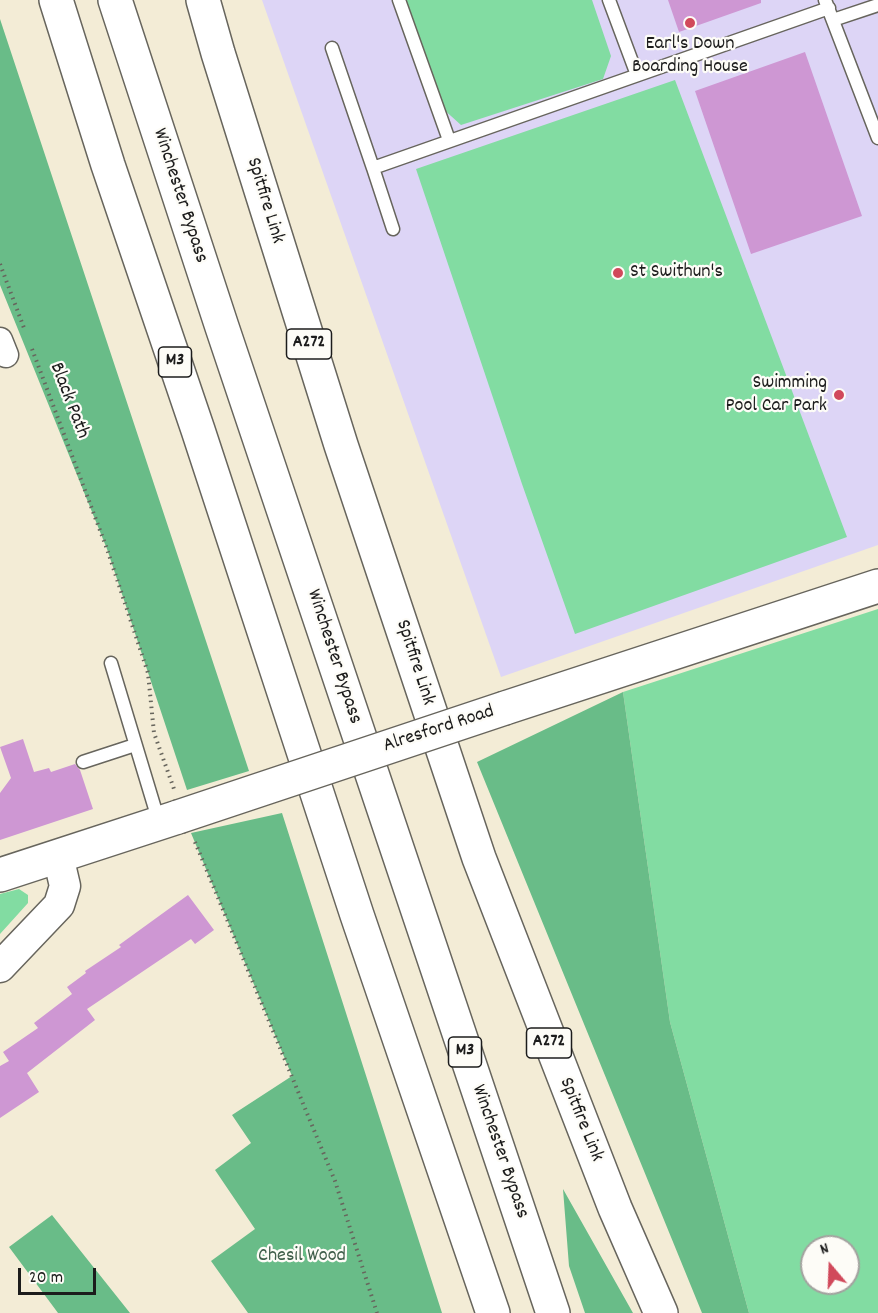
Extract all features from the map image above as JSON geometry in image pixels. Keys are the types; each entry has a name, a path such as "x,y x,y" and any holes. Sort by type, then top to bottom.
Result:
{"main road":[{"name":"M3","path":"56,0 108,165 198,430 357,915 493,1313"},
{"name":"Winchester Bypass","path":"115,0 553,1313"},
{"name":"Spitfire Link","path":"203,0 341,445 479,858 615,1208 661,1313"},
{"name":"Alresford Road","path":"0,875 878,586"}],"street":[{"path":"0,967 59,905 65,886 58,856"}],"lane":[{"path":"399,0 449,140"},
{"path":"609,0 637,75"},
{"path":"373,168 829,9 878,5"},
{"path":"829,9 878,138"},
{"path":"332,48 393,229"},
{"path":"111,663 135,745 176,818"},
{"path":"83,762 135,745"}],"path":[{"path":"0,264 28,337"},
{"name":"Black Path","path":"32,348 107,549 148,673 154,733 176,818 335,1181 377,1313"}],"shaded area":[{"name":"St Swithun's","path":"262,0 878,0 878,545 501,677"}],"green space":[{"path":"402,0 592,0 611,56 603,79 461,125 441,107"},
{"path":"0,19 249,771 187,790 107,549 0,285"},
{"path":"675,80 847,537 575,634 416,169"},
{"path":"878,609 878,1313 749,1313 670,1022 623,692"},
{"path":"623,692 670,1022 749,1313 702,1313 477,762"},
{"name":"Chesil Wood","path":"282,813 442,1313 248,1313 211,1261 255,1229 215,1170 251,1143 232,1115 292,1076 191,833"},
{"path":"19,889 28,895 28,903 0,934 0,894"},
{"path":"563,1189 633,1313 585,1313 569,1266"},
{"path":"52,1215 130,1313 58,1313 9,1247"}],"building":[{"name":"Earl's Down Boarding House","path":"668,0 761,0 761,3 679,32"},
{"path":"805,52 862,216 751,254 695,91"},
{"path":"23,739 34,772 49,768 51,772 75,764 80,770 93,809 0,840 0,793 11,778 0,747"},
{"path":"188,895 214,930 195,944 191,939 87,1009 95,1020 27,1073 39,1092 0,1118 0,1066 9,1061 3,1052 38,1028 34,1023 72,994 67,987 86,973 85,971 121,947 119,945"}],"place":[{"name":"Earl's Down Boarding House","path":"690,23"},
{"name":"St Swithun's","path":"618,273"},
{"name":"Swimming Pool Car Park","path":"839,395"}]}
